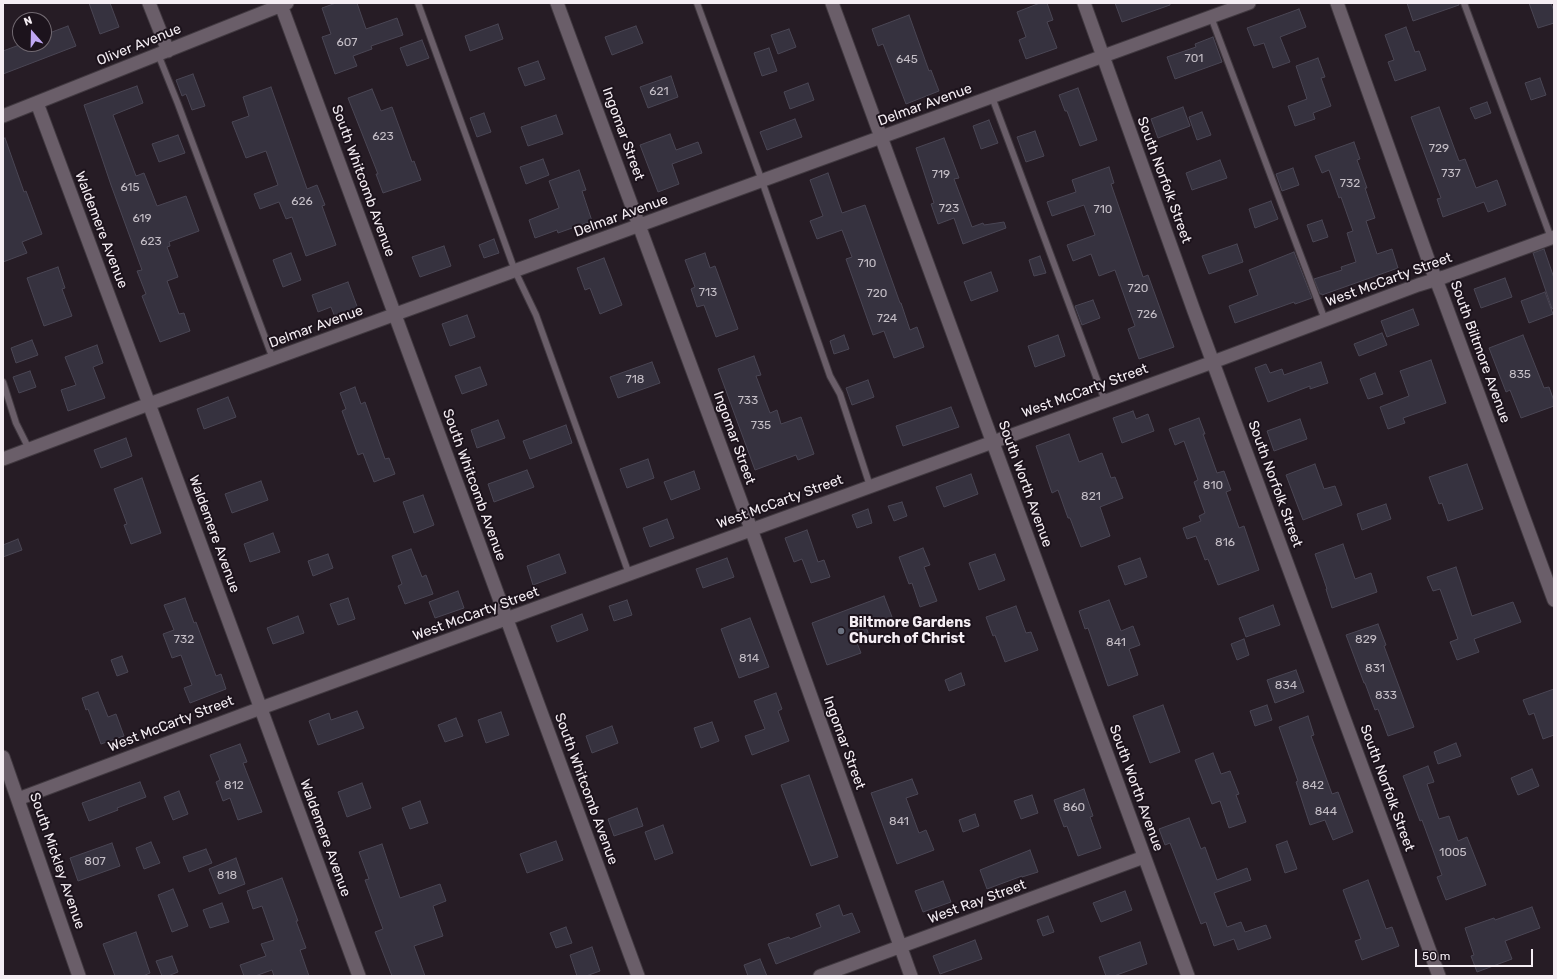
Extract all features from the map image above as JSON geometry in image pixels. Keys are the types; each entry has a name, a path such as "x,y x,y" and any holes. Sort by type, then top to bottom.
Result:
{"street":[{"path":"149,3 163,52"},
{"name":"Ingomar Street","path":"558,3 751,530 911,976"},
{"name":"South Worth Avenue","path":"832,3 1188,976"},
{"name":"South Norfolk Street","path":"1084,3 1213,362 1439,976"},
{"name":"Delmar Avenue","path":"3,459 149,404 762,182 1249,3"},
{"name":"South Biltmore Avenue","path":"1337,3 1436,280 1554,600"},
{"name":"Oliver Avenue","path":"3,116 284,4"},
{"name":"South Whitcomb Avenue","path":"284,4 395,315 638,976"},
{"name":"Waldemere Avenue","path":"37,103 359,976"},
{"name":"West McCarty Street","path":"18,799 261,708 992,441 1213,362 1418,285 1436,280 1552,238"},
{"name":"South Mickley Avenue","path":"3,757 80,976"},
{"name":"West Ray Street","path":"820,976 1144,857"}],"lane":[{"path":"418,3 515,271 536,315 629,574"},
{"path":"697,3 830,376 840,394 870,486"},
{"path":"1464,3 1552,238"},
{"path":"1211,17 1325,320"},
{"path":"163,52 178,104 273,359"},
{"path":"992,97 1104,401"},
{"path":"3,382 16,423 30,449"}],"building":[{"path":"89,3 110,3 119,27 100,34"},
{"path":"336,3 357,3 366,29 397,18 403,35 371,46 372,49 353,56 357,66 335,74 322,37 331,34 322,8"},
{"path":"1040,3 1047,3 1053,20 1047,22 1057,48 1026,59 1019,40 1026,37 1017,12"},
{"path":"1115,3 1170,3 1170,5 1122,22"},
{"path":"1407,3 1459,3 1459,5 1413,21"},
{"path":"1529,3 1551,3 1554,11 1554,23 1538,28"},
{"path":"1299,9 1306,27 1280,37 1290,62 1273,68 1264,43 1254,46 1247,28"},
{"path":"909,15 929,71 931,70 939,91 906,104 883,44 878,46 872,29"},
{"path":"498,24 503,39 470,51 465,36"},
{"path":"68,26 76,46 3,74 3,51 12,48 12,52 52,52 52,32"},
{"path":"636,26 643,43 612,55 605,37"},
{"path":"1406,27 1415,52 1419,51 1426,70 1395,81 1388,62 1394,60 1385,35"},
{"path":"789,29 796,47 778,54 771,35"},
{"path":"1213,37 1222,62 1175,79 1167,57 1196,47 1195,44"},
{"path":"422,40 429,58 407,66 400,48"},
{"path":"769,48 777,71 762,76 754,53"},
{"path":"1318,58 1325,77 1321,78 1331,106 1313,113 1315,119 1295,126 1288,106 1307,99 1296,66"},
{"path":"538,61 545,79 525,86 518,68"},
{"path":"193,74 205,106 192,110 186,94 182,96 176,80"},
{"path":"671,76 678,97 648,108 640,87"},
{"path":"1540,78 1546,95 1531,100 1525,83"},
{"path":"808,83 814,100 790,109 784,92"},
{"path":"137,86 143,103 113,115 136,176 144,173 157,206 186,196 199,231 169,242 170,246 167,247 178,277 167,281 179,314 184,313 190,331 160,342 142,296 146,294 137,271 142,270 84,105"},
{"path":"271,87 307,189 317,185 325,205 322,206 336,245 306,256 292,217 286,219 279,202 260,209 254,194 278,185 266,151 246,158 232,122 249,116 243,97"},
{"path":"1078,88 1097,140 1080,146 1067,111 1065,111 1059,95"},
{"path":"372,89 381,111 392,107 412,162 414,161 421,180 383,193 376,174 378,174 348,98"},
{"path":"1487,102 1491,113 1475,119 1470,108"},
{"path":"1183,107 1190,126 1158,138 1151,119"},
{"path":"1439,107 1459,161 1465,159 1476,188 1497,180 1506,205 1488,212 1484,202 1443,217 1437,199 1441,198 1411,117"},
{"path":"1202,112 1211,135 1197,140 1189,117"},
{"path":"484,113 491,132 477,137 470,118"},
{"path":"556,115 563,134 528,146 521,127"},
{"path":"795,119 802,137 767,150 760,132"},
{"path":"989,120 998,143 981,149 973,126"},
{"path":"1035,131 1044,156 1026,162 1017,137"},
{"path":"670,134 676,150 698,142 702,153 672,164 679,184 658,192 640,145"},
{"path":"178,135 185,153 159,162 152,144"},
{"path":"5,138 24,192 26,191 42,234 22,242 27,253 3,262 3,139"},
{"path":"944,138 959,178 954,179 972,227 983,223 984,225 1004,222 1006,228 963,244 954,218 938,224 931,204 934,203 916,148"},
{"path":"1354,142 1360,159 1357,160 1367,188 1365,188 1375,218 1366,221 1377,254 1392,249 1398,268 1322,295 1320,294 1314,279 1342,270 1341,267 1356,262 1347,233 1353,231 1341,197 1339,198 1329,170 1322,173 1315,156"},
{"path":"543,159 549,175 526,184 520,167"},
{"path":"1220,160 1227,178 1192,190 1186,173"},
{"path":"1109,167 1114,183 1111,184 1143,277 1148,275 1174,347 1139,359 1128,329 1135,326 1115,270 1099,276 1091,254 1073,261 1067,245 1095,235 1084,205 1052,216 1047,202 1076,192 1072,180"},
{"path":"1293,168 1299,185 1282,191 1276,174"},
{"path":"579,170 586,190 582,191 592,221 558,233 557,230 535,238 529,220 559,208 549,181"},
{"path":"828,173 842,213 865,205 910,330 917,327 924,347 894,358 884,331 873,335 846,259 852,257 842,230 817,239 810,221 823,216 810,180"},
{"path":"1271,201 1278,219 1255,228 1249,209"},
{"path":"1322,220 1328,237 1313,242 1307,225"},
{"path":"494,239 499,253 484,258 479,245"},
{"path":"1237,244 1243,262 1209,274 1202,256"},
{"path":"444,246 451,266 420,277 412,257"},
{"path":"1544,249 1554,278 1554,308 1552,309 1533,253"},
{"path":"1294,252 1312,298 1295,304 1294,302 1235,323 1229,306 1258,295 1249,270"},
{"path":"291,253 301,280 283,287 273,260"},
{"path":"705,253 710,268 715,266 738,329 716,337 704,305 697,307 691,289 695,287 685,260"},
{"path":"1040,256 1046,273 1034,276 1029,260"},
{"path":"604,258 622,305 600,314 590,288 585,290 577,268"},
{"path":"58,267 65,288 62,289 72,316 44,326 27,278"},
{"path":"991,272 998,291 971,301 964,282"},
{"path":"1505,278 1512,297 1481,308 1474,289"},
{"path":"348,282 358,309 335,317 331,307 318,312 312,295"},
{"path":"1545,292 1553,314 1529,323 1521,301"},
{"path":"1093,300 1100,318 1082,325 1075,306"},
{"path":"1413,309 1419,325 1387,337 1381,321"},
{"path":"467,315 475,337 450,346 442,324"},
{"path":"1382,333 1387,345 1359,356 1354,344"},
{"path":"844,335 849,349 834,354 830,341"},
{"path":"1058,335 1065,356 1035,367 1028,346"},
{"path":"1523,335 1544,388 1549,387 1554,401 1554,406 1521,418 1510,390 1506,392 1489,348"},
{"path":"32,340 38,355 16,363 11,348"},
{"path":"97,345 103,363 93,367 105,398 68,411 61,390 76,385 65,357"},
{"path":"754,356 761,375 756,376 770,413 777,410 781,424 801,417 814,454 798,460 796,455 755,470 718,369"},
{"path":"1431,360 1446,403 1403,418 1405,423 1388,429 1380,407 1409,396 1400,371"},
{"path":"652,362 660,383 618,398 610,377"},
{"path":"1321,362 1328,383 1310,389 1310,386 1268,402 1255,368 1266,364 1270,373 1282,369 1284,375"},
{"path":"480,367 487,385 462,394 455,376"},
{"path":"30,371 36,387 19,393 13,377"},
{"path":"1375,373 1383,394 1368,399 1360,379"},
{"path":"868,380 874,397 852,405 846,388"},
{"path":"355,387 361,404 365,402 385,459 389,458 395,474 374,482 363,453 358,455 342,411 346,409 340,393"},
{"path":"228,397 236,417 204,429 197,409"},
{"path":"951,407 959,427 903,446 896,426"},
{"path":"1133,411 1136,419 1148,414 1154,431 1122,443 1113,418"},
{"path":"1199,418 1217,473 1224,471 1231,490 1226,492 1239,528 1244,526 1259,570 1218,585 1208,559 1205,560 1196,536 1187,539 1183,528 1201,521 1199,516 1205,513 1194,482 1198,480 1184,441 1175,445 1169,429"},
{"path":"1300,419 1307,439 1274,451 1267,431"},
{"path":"498,420 505,438 477,448 471,430"},
{"path":"566,425 572,443 530,459 523,441"},
{"path":"1069,434 1079,462 1102,453 1111,478 1115,477 1123,498 1100,507 1110,536 1081,547 1070,518 1068,518 1058,490 1052,493 1036,446"},
{"path":"126,438 132,456 101,468 94,450"},
{"path":"648,459 654,478 627,488 620,469"},
{"path":"1315,464 1324,489 1335,486 1342,505 1303,520 1286,475"},
{"path":"1467,464 1483,509 1448,521 1442,503 1439,504 1429,477"},
{"path":"527,470 534,487 494,502 488,484"},
{"path":"694,471 700,489 671,500 664,482"},
{"path":"971,474 978,494 944,507 936,487"},
{"path":"142,478 161,533 131,544 124,525 127,524 114,489"},
{"path":"261,481 268,500 232,513 225,494"},
{"path":"423,495 434,525 414,533 403,502"},
{"path":"902,502 907,516 894,521 888,506"},
{"path":"1386,504 1391,519 1362,530 1357,514"},
{"path":"868,509 872,523 857,528 852,515"},
{"path":"667,519 674,538 650,547 643,528"},
{"path":"807,530 818,562 824,560 830,577 811,583 802,559 794,562 785,538"},
{"path":"273,533 280,552 250,562 244,544"},
{"path":"18,539 22,550 3,557 3,545"},
{"path":"1343,544 1355,579 1371,573 1377,592 1332,608 1315,554"},
{"path":"923,548 930,565 924,567 937,601 920,607 912,583 909,584 899,557"},
{"path":"411,549 422,577 426,575 433,594 405,604 398,586 402,584 392,556"},
{"path":"328,554 333,568 313,576 308,561"},
{"path":"559,554 566,573 533,585 527,566"},
{"path":"995,554 1005,580 979,590 969,563"},
{"path":"727,558 734,577 703,588 696,569"},
{"path":"1140,558 1147,577 1125,585 1118,566"},
{"path":"1456,567 1472,616 1513,602 1521,622 1474,639 1479,652 1457,660 1450,642 1458,639 1440,589 1433,591 1427,577"},
{"path":"458,591 464,608 435,618 429,602"},
{"name":"Biltmore Gardens Church of Christ","path":"884,596 892,617 866,627 870,638 857,643 861,653 827,665 812,623"},
{"path":"185,598 194,623 196,622 216,676 221,674 226,689 190,703 184,688 192,685 181,655 172,658 163,634 174,630 164,605"},
{"path":"348,598 355,619 338,625 330,604"},
{"path":"627,600 632,615 614,621 609,606"},
{"path":"1109,600 1121,631 1133,626 1140,645 1129,649 1138,675 1108,686 1088,628 1085,629 1079,611"},
{"path":"1273,605 1280,625 1246,637 1239,618"},
{"path":"1016,606 1026,633 1031,632 1038,650 1005,662 995,635 993,636 986,617"},
{"path":"582,614 588,630 557,642 551,626"},
{"path":"298,616 304,633 273,644 267,628"},
{"path":"750,618 769,667 739,678 721,629"},
{"path":"1378,624 1386,645 1384,646 1414,727 1388,736 1378,709 1375,710 1346,635"},
{"path":"1244,639 1249,655 1237,660 1231,644"},
{"path":"122,656 128,672 117,676 111,660"},
{"path":"1296,670 1304,692 1275,703 1267,680"},
{"path":"961,673 965,685 949,691 945,680"},
{"path":"1554,689 1554,735 1543,739 1534,713 1529,715 1523,700"},
{"path":"98,692 108,717 116,714 124,736 101,744 88,709 86,710 82,698"},
{"path":"776,693 782,709 778,711 789,741 752,755 745,736 765,729 754,701"},
{"path":"1163,705 1180,752 1150,763 1133,716"},
{"path":"1267,705 1272,720 1255,726 1250,711"},
{"path":"357,711 364,728 318,745 309,721 329,713 331,720"},
{"path":"501,712 509,735 486,743 478,720"},
{"path":"1308,716 1314,735 1311,736 1332,794 1338,792 1353,832 1333,840 1325,820 1310,825 1296,782 1298,781 1279,727"},
{"path":"456,718 463,736 445,742 438,725"},
{"path":"712,722 719,741 701,748 694,728"},
{"path":"612,726 618,743 592,753 586,736"},
{"path":"1456,743 1461,756 1438,764 1434,752"},
{"path":"240,744 247,762 243,763 262,812 238,820 230,798 223,801 216,782 220,780 210,755"},
{"path":"1213,753 1221,774 1230,771 1239,794 1236,795 1246,822 1229,828 1220,801 1212,804 1195,760"},
{"path":"1428,766 1434,782 1427,784 1439,819 1449,816 1458,841 1467,837 1486,885 1446,900 1437,877 1442,875 1422,820 1420,821 1403,776"},
{"path":"1532,769 1539,786 1518,795 1511,778"},
{"path":"809,775 838,857 811,866 781,785"},
{"path":"912,779 918,794 906,798 919,833 926,830 934,850 897,864 871,793"},
{"path":"140,782 146,797 89,821 82,803"},
{"path":"362,783 371,808 347,817 338,792"},
{"path":"1084,789 1093,816 1090,817 1101,848 1078,856 1067,826 1064,827 1054,800"},
{"path":"179,791 188,814 173,820 164,797"},
{"path":"1032,795 1038,813 1021,819 1014,801"},
{"path":"420,801 428,823 410,829 402,808"},
{"path":"637,808 643,826 614,836 608,819"},
{"path":"975,814 979,826 963,832 959,820"},
{"path":"1189,818 1201,849 1205,847 1217,880 1247,868 1251,880 1214,893 1227,927 1241,922 1245,932 1266,925 1271,938 1238,950 1234,939 1214,946 1206,922 1201,924 1170,843 1165,845 1159,829"},
{"path":"663,825 673,853 655,860 645,832"},
{"path":"556,841 563,860 527,873 520,854"},
{"path":"1287,841 1297,869 1285,873 1276,845"},
{"path":"151,842 160,863 144,869 136,848"},
{"path":"112,843 120,866 78,881 70,858"},
{"path":"382,844 400,898 440,884 446,901 433,906 443,936 414,946 425,976 392,976 375,932 383,929 365,880 369,879 359,852"},
{"path":"206,849 212,863 189,872 183,857"},
{"path":"1030,850 1038,872 1022,876 987,889 980,870"},
{"path":"236,858 245,884 219,894 209,869"},
{"path":"282,878 306,948 300,950 309,976 274,976 272,970 255,976 244,976 240,965 266,956 261,944 274,940 262,906 253,909 247,891"},
{"path":"1368,880 1386,929 1392,927 1399,946 1362,960 1355,941 1361,939 1343,890"},
{"path":"943,881 951,902 923,912 915,891"},
{"path":"173,889 188,926 172,932 158,895"},
{"path":"1125,891 1132,910 1101,922 1093,903"},
{"path":"222,903 229,922 210,928 203,910"},
{"path":"839,905 843,916 852,913 860,932 776,964 768,944 789,937 790,939 821,927 816,914"},
{"path":"1532,907 1540,928 1505,941 1512,959 1477,972 1471,956 1474,955 1465,928 1494,918 1495,920"},
{"path":"1048,916 1054,932 1043,936 1037,920"},
{"path":"566,927 572,943 556,948 550,933"},
{"path":"136,932 150,973 143,976 115,976 103,944"},
{"path":"975,940 982,959 940,974 933,956"},
{"path":"1140,942 1147,964 1114,976 1106,976 1099,957"},
{"path":"592,947 600,971 586,976 577,976 570,955"},
{"path":"172,956 178,972 168,976 162,976 156,961"},
{"path":"760,959 767,976 748,976 744,965"}],"place":[{"name":"Biltmore Gardens Church of Christ","path":"841,631"}]}
